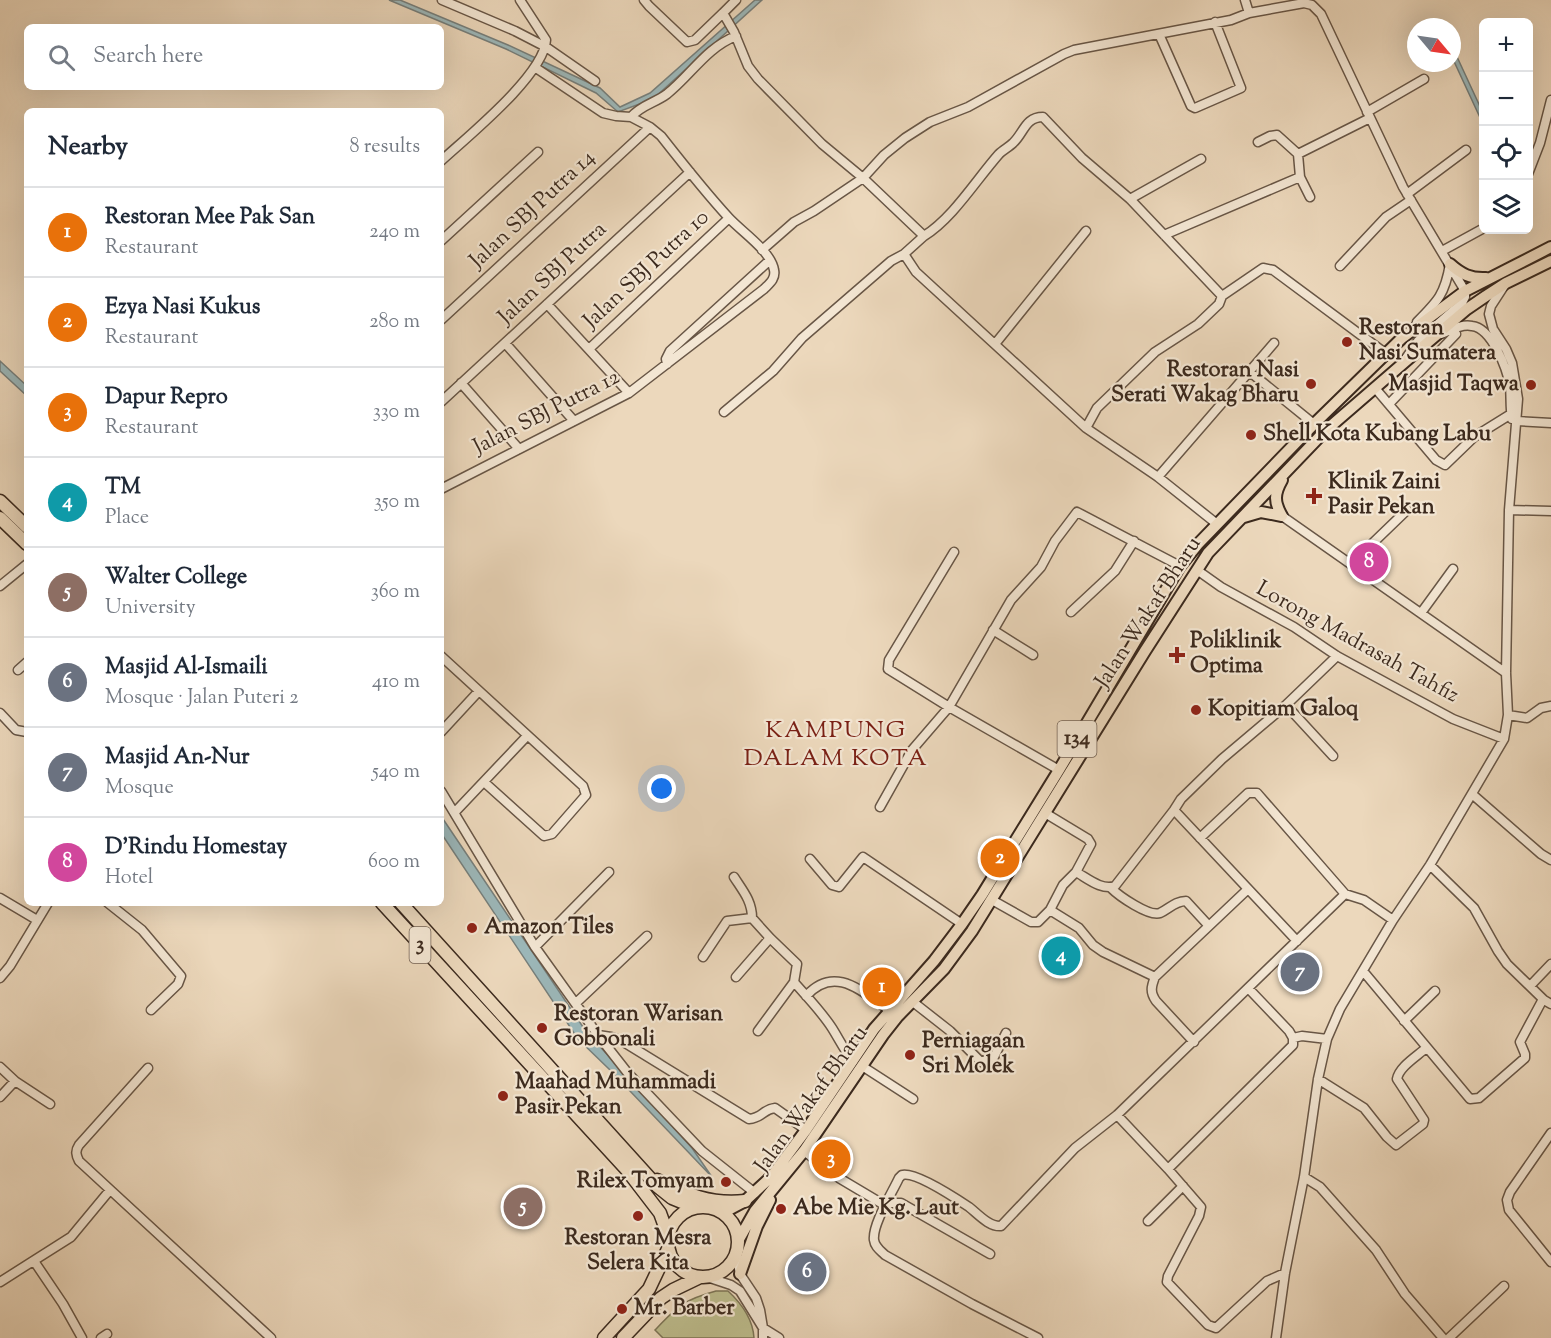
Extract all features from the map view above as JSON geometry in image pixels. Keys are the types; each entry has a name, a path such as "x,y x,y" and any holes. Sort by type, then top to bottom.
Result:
{"highway":[{"path":"0,501 24,524"},
{"path":"0,518 24,541"},
{"name":"3","path":"385,906 627,1170 660,1213 668,1235"},
{"name":"3","path":"404,906 665,1194 680,1203 694,1207"},
{"path":"648,1175 687,1195 722,1201 750,1197"},
{"path":"623,1338 661,1298 673,1290 722,1271 733,1260 737,1247 733,1223 719,1210 711,1207 694,1207 677,1218 668,1235 668,1249 674,1263 685,1273 704,1277"},
{"path":"604,1338 649,1289 668,1249"}],"main road":[{"name":"Jalan Wakaf Bharu","path":"737,1247 754,1211 804,1151 889,1010 934,961 982,895 1180,566 1217,524 1314,424 1402,338 1465,291 1551,247"},
{"name":"Jalan Wakaf Bharu","path":"719,1210 730,1209 750,1197 771,1176 858,1063 944,969 992,900 1209,554 1325,431 1402,364 1467,309 1506,283 1551,261"},
{"path":"1450,264 1473,278 1489,277"},
{"path":"1282,516 1275,504 1275,496 1289,467"},
{"path":"1241,518 1261,512 1282,516"},
{"path":"740,1274 761,1215 793,1165"}],"street":[{"path":"442,0 497,23 595,81"},
{"path":"444,158 497,110 536,66 544,52 546,40 520,0"},
{"path":"644,0 687,42 695,40 725,16 736,0"},
{"path":"1245,0 1249,13"},
{"path":"762,250 794,222 863,178 884,155 905,138 930,122 968,107 1064,54 1074,50 1231,20 1249,13 1304,3 1317,8 1409,197 1465,291 1466,297 1462,303 1418,341 1402,364"},
{"path":"725,16 748,66 758,79 822,144 863,178 924,236"},
{"path":"1159,34 1191,106 1195,108 1241,88 1215,22"},
{"path":"631,117 636,111 664,96 716,45 735,34"},
{"path":"536,66 603,113 616,117 631,117 661,136 729,218 770,260"},
{"path":"1298,154 1369,115 1424,79"},
{"path":"1533,161 1551,100"},
{"path":"724,412 773,371 810,330 891,261 904,254 940,224 998,155 1017,138 1023,127 1038,117 1049,121 1082,158 1130,198 1222,296"},
{"name":"Jalan SBJ Putra 14","path":"444,317 650,127"},
{"path":"1258,142 1277,135 1298,154 1300,177 1310,197"},
{"path":"1340,266 1386,218 1466,150"},
{"path":"444,238 538,152"},
{"path":"1130,198 1201,159"},
{"name":"Jalan SBJ Putra","path":"444,399 690,172"},
{"path":"1164,235 1300,177"},
{"name":"Jalan SBJ Putra 10","path":"589,349 729,218"},
{"path":"994,344 1086,231"},
{"path":"1442,251 1479,231"},
{"path":"904,254 916,272 1086,428 1158,477 1217,524"},
{"name":"Jalan SBJ Putra 12","path":"444,487 630,393 764,289 775,274 770,260 670,351 666,359 667,364"},
{"name":"Jalan Wakaf Bharu","path":"1402,338 1436,303 1443,292 1450,264"},
{"path":"1086,428 1097,408 1155,352 1198,324 1219,304 1222,296 1258,270 1268,268 1385,353"},
{"path":"1276,1338 1285,1274 1304,1177 1318,1079 1327,1039 1340,1009 1393,920 1430,865 1504,739 1508,715 1506,673 1509,510 1518,399 1512,363 1493,329 1489,314 1491,306 1506,283"},
{"path":"547,304 630,393"},
{"path":"1434,337 1464,325 1483,331 1499,354 1505,368 1510,391 1514,440"},
{"path":"1390,403 1456,334"},
{"path":"505,343 574,421"},
{"path":"1158,477 1274,343"},
{"path":"1250,372 1314,424"},
{"path":"461,383 519,449"},
{"path":"1376,388 1436,460 1445,465 1474,437 1511,414"},
{"path":"1517,421 1551,423"},
{"path":"1352,564 1407,510"},
{"path":"1509,510 1551,510"},
{"path":"880,807 912,750 949,707 1011,600 1041,567 1055,541 1077,512 1180,566"},
{"path":"1282,516 1506,673"},
{"path":"1071,612 1115,571 1134,541"},
{"path":"954,552 887,664 888,669 1059,770"},
{"path":"0,586 24,566"},
{"path":"1421,613 1453,569"},
{"name":"Lorong Madrasah Tahfiz","path":"1197,570 1221,587 1294,627 1337,656 1453,719 1504,739"},
{"path":"993,630 1033,655"},
{"path":"1111,888 1118,883 1180,799 1222,759 1286,705 1337,656"},
{"path":"444,659 586,790 584,799 549,836 540,834 484,782"},
{"path":"18,670 24,665"},
{"path":"444,729 478,692"},
{"path":"1286,705 1333,756"},
{"path":"1508,715 1527,718 1541,708 1551,706"},
{"path":"0,713 16,730 24,731"},
{"path":"456,812 527,736"},
{"path":"1200,838 1248,794 1257,793 1345,894 1364,900 1393,920"},
{"path":"1472,794 1541,854 1551,860"},
{"path":"444,795 535,947 598,1035 627,1072 702,1151 750,1197"},
{"path":"1174,810 1297,941"},
{"path":"992,900 1034,923 1041,920 1050,910 1063,885 1076,872 1090,847 1090,841 1045,813"},
{"path":"810,860 832,885 839,887 864,857 962,924"},
{"path":"1430,865 1474,908 1507,964 1551,1004"},
{"path":"535,947 609,872"},
{"path":"1076,872 1101,886 1111,888 1150,914 1158,914 1179,901 1186,901 1209,926"},
{"path":"734,877 749,899 752,918 797,964 794,982 758,1031"},
{"path":"1194,1042 1151,994 1151,985 1155,977 1248,889"},
{"path":"1038,1338 972,1304 885,1255 877,1248 874,1239 886,1204 899,1179 902,1175 911,1175 952,1196 995,1226 1001,1226 1075,1148 1117,1115 1345,894"},
{"path":"0,898 37,920"},
{"path":"0,978 10,966 46,906"},
{"path":"121,906 181,976 178,984 151,1010"},
{"path":"1050,910 1079,928 1103,952 1155,977"},
{"path":"703,957 727,921 752,918"},
{"path":"576,1003 647,936"},
{"path":"736,977 770,938"},
{"path":"1530,986 1551,964"},
{"path":"1363,971 1467,1097 1474,1100 1525,1058 1526,1054 1520,1042 1543,999"},
{"path":"806,996 813,987 822,983 844,981 889,1010"},
{"path":"794,982 833,1029 842,1047 858,1063 913,1099"},
{"path":"1168,1169 1293,1045 1293,1038 1248,988"},
{"path":"1404,1021 1435,991"},
{"path":"913,1002 950,1031 981,1062 994,1057 1006,1033"},
{"path":"598,1035 611,1036 622,1041 749,1119 758,1118 769,1108 775,1108 807,1130"},
{"path":"1293,1038 1302,1036 1327,1039"},
{"path":"1318,1079 1364,1108 1395,1145 1423,1124 1424,1120 1397,1077 1400,1071 1426,1048"},
{"path":"0,1067 15,1081 50,1104"},
{"path":"148,1068 79,1145 76,1156 271,1338"},
{"path":"0,1098 15,1081"},
{"path":"1117,1115 1199,1203 1201,1212 1167,1282 1208,1325 1215,1328 1267,1281 1285,1274"},
{"path":"1551,1133 1510,1192 1507,1200 1511,1214 1551,1262"},
{"path":"804,1151 839,1178 886,1204 901,1203 990,1254"},
{"path":"1304,1177 1320,1187 1376,1250 1405,1294 1443,1338"},
{"path":"1148,1221 1183,1186"},
{"path":"0,1282 71,1237 110,1190"},
{"path":"737,1247 740,1274 756,1298 760,1310 763,1338"},
{"path":"34,1261 63,1304 82,1338"},
{"path":"704,1277 731,1285 740,1292 763,1328 779,1338"},
{"path":"1449,1338 1504,1286"}],"green space":[{"path":"716,1291 728,1291 737,1301 749,1318 754,1338 663,1338 655,1330 682,1305"}],"water":[{"path":"389,0 400,0 508,45 600,88 620,107 650,93 755,0 762,0 653,99 618,112 596,93 506,49"},
{"path":"1461,65 1479,104 1479,115 1459,72 1461,72"},
{"path":"0,361 24,383 24,393 0,371"},
{"path":"444,820 585,1030 692,1148 712,1177 578,1039 444,838"}],"place":[{"name":"Restoran Nasi Sumatera","path":"1347,342"},
{"name":"Restoran Nasi Serati Wakag Bharu","path":"1311,384"},
{"name":"Masjid Taqwa","path":"1531,385"},
{"name":"Shell Kota Kubang Labu","path":"1251,435"},
{"name":"Klinik Zaini Pasir Pekan","path":"1314,496"},
{"name":"D’Rindu Homestay","path":"1369,562"},
{"name":"Poliklinik Optima","path":"1177,655"},
{"name":"Kopitiam Galoq","path":"1196,710"},
{"name":"Ezya Nasi Kukus","path":"1000,858"},
{"name":"Amazon Tiles","path":"472,928"},
{"name":"TM","path":"1061,956"},
{"name":"Masjid An-Nur","path":"1300,972"},
{"name":"Restoran Mee Pak San","path":"882,987"},
{"name":"Restoran Warisan Gobbonali","path":"542,1028"},
{"name":"Perniagaan Sri Molek","path":"910,1055"},
{"name":"Maahad Muhammadi Pasir Pekan","path":"503,1096"},
{"name":"Dapur Repro","path":"831,1159"},
{"name":"Rilex Tomyam","path":"726,1182"},
{"name":"Walter College","path":"523,1207"},
{"name":"Abe Mie Kg. Laut","path":"781,1209"},
{"name":"Restoran Mesra Selera Kita","path":"638,1216"},
{"name":"Masjid Al-Ismaili","path":"807,1272"},
{"name":"Mr. Barber","path":"622,1309"}],"district":[{"name":"KAMPUNG DALAM KOTA","path":"836,745"}]}
